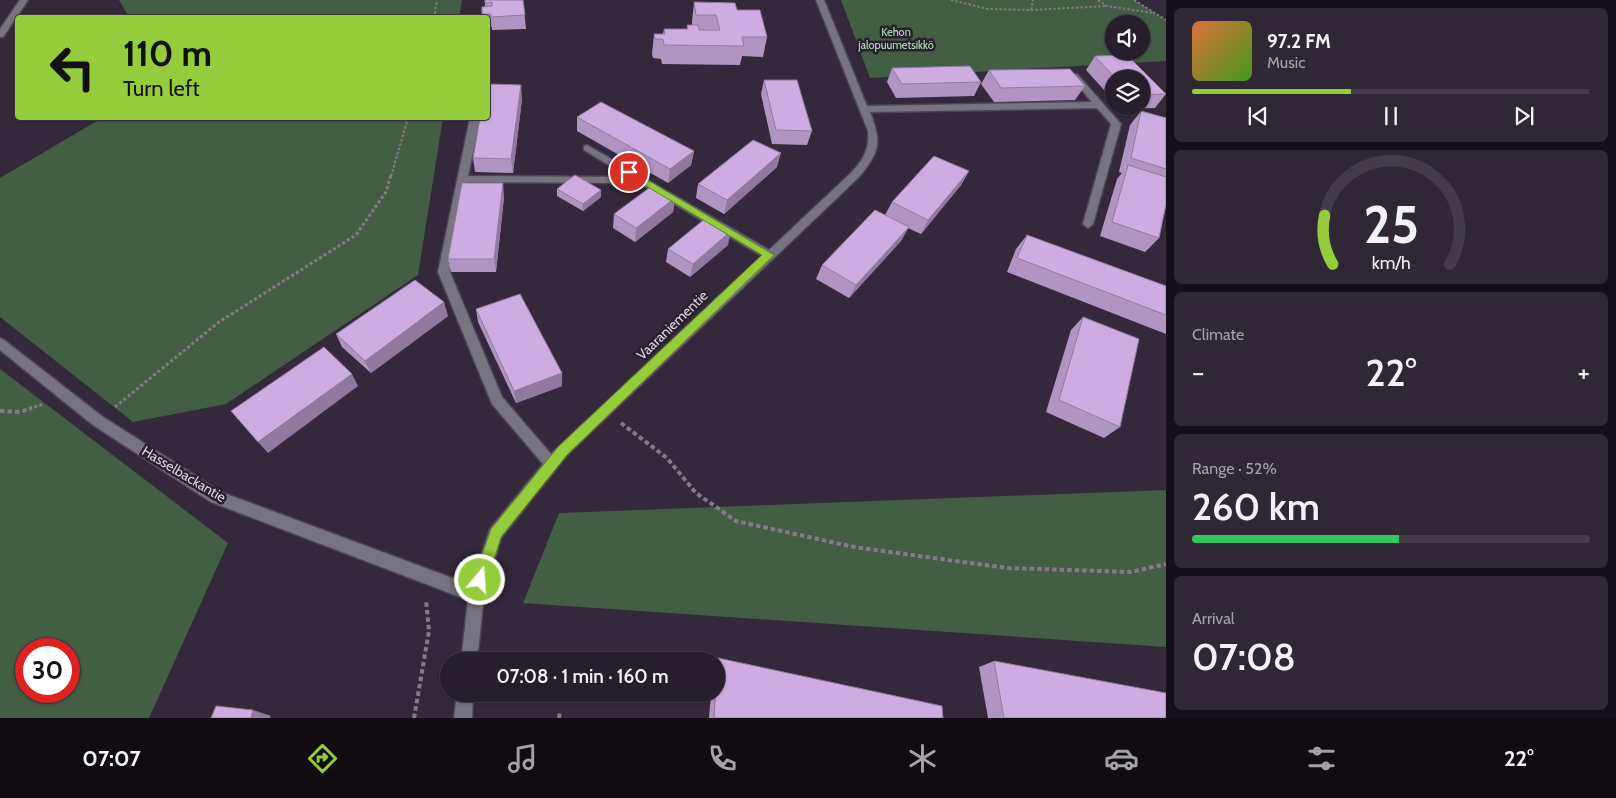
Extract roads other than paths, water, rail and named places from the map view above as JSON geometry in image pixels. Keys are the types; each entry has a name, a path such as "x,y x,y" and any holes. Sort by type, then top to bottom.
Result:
{"street":[{"path":"0,35 24,0"},
{"name":"Vaaraniementie","path":"470,652 476,595 496,534 551,464 604,410 855,175 867,160 874,140 864,109 820,0"},
{"path":"1071,72 1116,124 1088,224"},
{"path":"864,109 1099,105"},
{"path":"475,120 444,272 497,400 551,464"},
{"path":"587,148 769,255"},
{"path":"463,179 643,180"},
{"name":"Hasselbackantie","path":"0,342 98,421 216,497 476,595"},
{"path":"463,718 464,702"}],"park label":[{"name":"Kehon jalopuumetsikkö","path":"896,38"}]}
